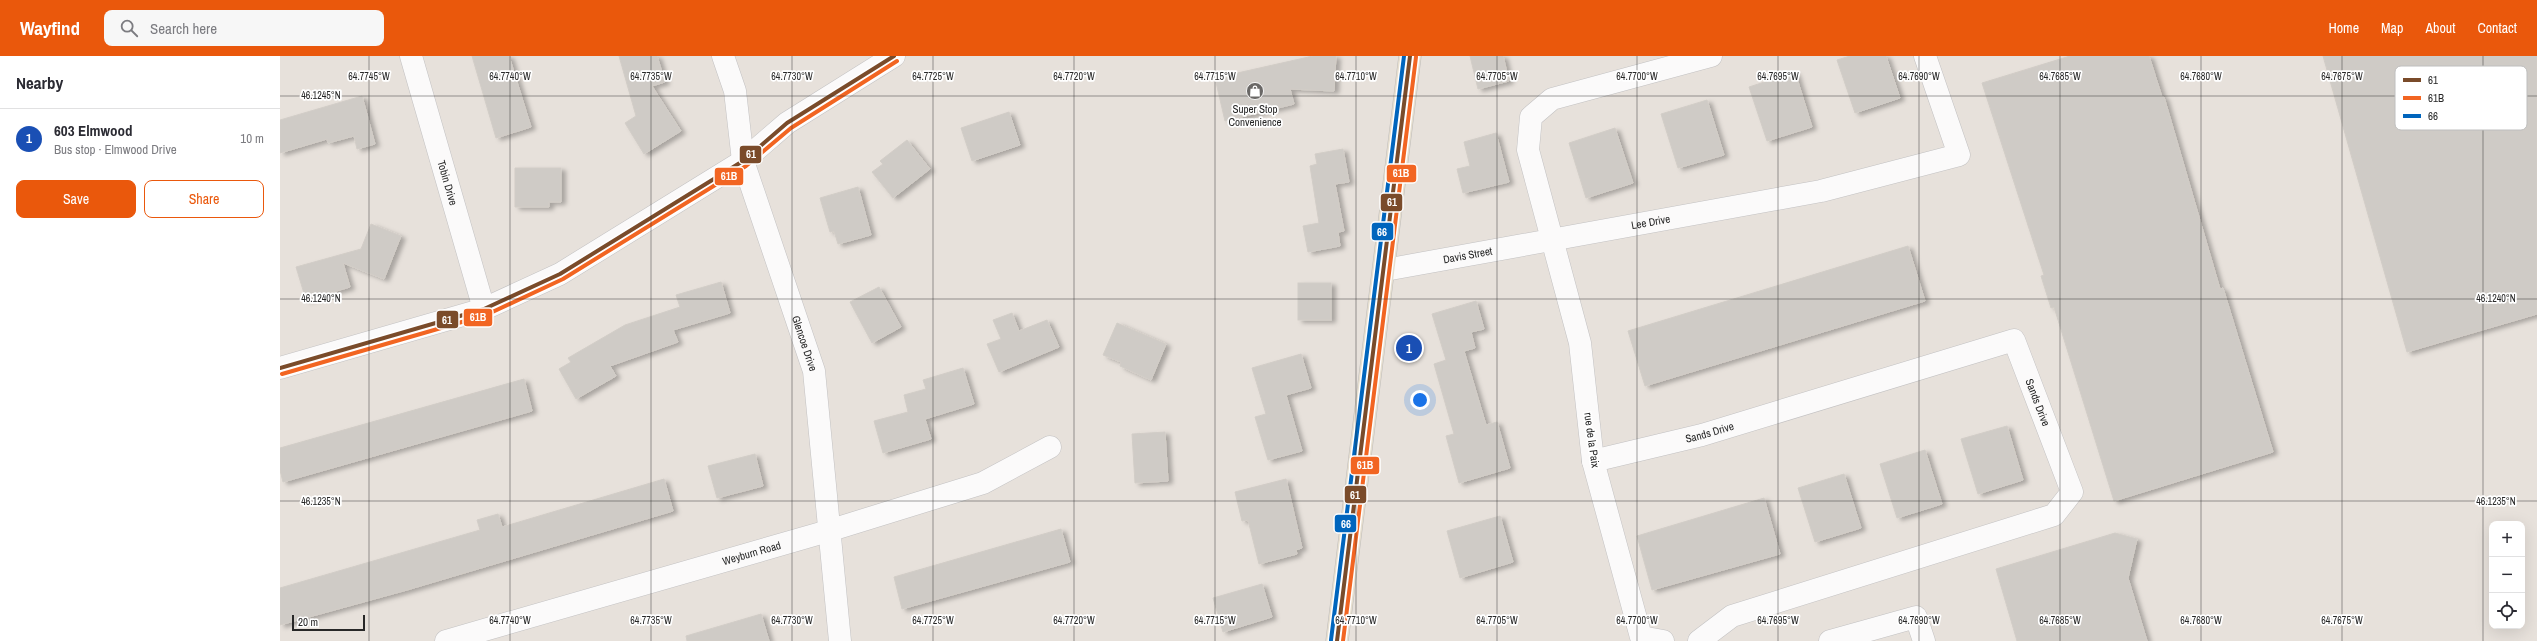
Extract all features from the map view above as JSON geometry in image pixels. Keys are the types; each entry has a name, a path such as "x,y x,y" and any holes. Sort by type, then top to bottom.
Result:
{"main road":[{"path":"1337,641 1385,270 1410,56"}],"street":[{"name":"Tobin Drive","path":"411,56 484,309"},
{"name":"Glencoe Drive","path":"724,56 735,91 743,161 814,371 828,502 828,531 840,641"},
{"path":"280,368 484,309 560,274 743,161 786,123 894,56"},
{"path":"1552,241 1528,150 1531,117 1552,99 1712,56"},
{"name":"Lee Drive","path":"1552,241 1821,191 1959,155 1926,56"},
{"name":"Davis Street","path":"1385,270 1552,241"},
{"name":"rue de la Paix","path":"1552,241 1580,343 1593,461 1641,637 1663,641"},
{"name":"Sands Drive","path":"1593,461 1702,435 2014,340 2072,492 2054,515 1732,616 1699,641"},
{"name":"Weyburn Road","path":"446,641 828,531 983,483 1050,447"},
{"path":"1830,641 1916,617 1924,641"}],"building":[{"path":"472,56 509,56 531,127 496,138"},
{"path":"619,56 657,56 665,82 652,86 681,131 644,154 625,123 636,116"},
{"name":"Super Stop Convenience","path":"1313,56 1336,56 1334,91 1290,89 1294,104 1225,121 1215,78"},
{"path":"1470,56 1503,56 1509,81 1478,89"},
{"path":"1850,56 1886,56 1900,98 1855,113 1837,60"},
{"path":"2070,56 2149,56 2162,97 2164,97 2220,289 2223,288 2273,452 2114,501 2054,307 2051,308 2041,276 2044,275 1982,83"},
{"path":"2323,56 2537,56 2537,314 2407,352"},
{"path":"1795,72 1812,127 1767,141 1749,87"},
{"path":"362,96 375,144 357,149 354,136 328,143 327,139 280,153 280,120"},
{"path":"1707,100 1724,155 1678,168 1661,114"},
{"path":"1009,112 1020,145 972,161 961,128"},
{"path":"1615,128 1633,183 1586,198 1569,143"},
{"path":"1496,133 1509,182 1463,193 1457,169 1470,166 1464,142"},
{"path":"907,140 930,169 893,198 872,172 883,164 880,161"},
{"path":"1343,149 1349,182 1335,184 1344,231 1338,232 1340,246 1308,252 1303,226 1319,223 1310,166 1317,164 1315,154"},
{"path":"515,168 561,168 561,202 549,202 549,207 515,207"},
{"path":"858,187 871,235 838,244 834,231 830,232 820,198"},
{"path":"371,224 401,236 384,279 343,263 350,287 306,300 296,267 361,249"},
{"path":"1908,246 1925,301 1645,386 1628,331"},
{"path":"721,282 730,313 673,330 678,342 610,366 616,376 576,399 559,369 571,362 568,358 625,325 680,307 676,295"},
{"path":"1298,283 1331,283 1331,320 1298,320"},
{"path":"879,287 901,327 872,343 850,302"},
{"path":"1476,301 1484,329 1471,332 1475,348 1464,351 1486,425 1497,422 1510,468 1459,483 1446,436 1454,434 1434,364 1446,360 1432,314"},
{"path":"1012,313 1019,331 1047,320 1059,347 999,372 987,344 1001,339 993,320"},
{"path":"1117,323 1166,344 1151,380 1120,366 1121,362 1103,355"},
{"path":"1301,354 1311,388 1286,395 1302,451 1268,460 1255,417 1266,414 1252,368"},
{"path":"963,368 974,404 925,419 931,439 883,453 874,421 908,412 904,395 926,389 923,380"},
{"path":"524,379 532,411 283,482 280,470 280,448"},
{"path":"2007,426 2023,480 1978,494 1961,439"},
{"path":"1165,432 1168,481 1135,483 1132,434"},
{"path":"1925,450 1942,504 1897,518 1880,464"},
{"path":"755,454 763,486 717,498 708,466"},
{"path":"1844,474 1861,528 1815,542 1798,488"},
{"path":"664,479 673,511 407,590 280,625 280,588 480,530 477,520 498,514 502,527"},
{"path":"1286,479 1302,548 1296,550 1297,554 1259,564 1248,520 1242,521 1235,492"},
{"path":"1764,498 1780,554 1652,590 1637,536"},
{"path":"1500,516 1513,562 1460,578 1447,531"},
{"path":"1061,529 1070,562 902,609 894,577"},
{"path":"2115,533 2137,539 2128,578 2147,641 2017,641 1996,569"},
{"path":"1262,584 1272,617 1223,632 1213,598"},
{"path":"761,614 769,641 687,641 686,636"}],"transit line":[{"name":"61","path":"280,368 484,309 560,274 743,161 787,123 894,56"},
{"name":"66","path":"1331,640 1404,56"},
{"name":"61","path":"1337,641 1410,56"},
{"name":"61B","path":"1343,641 1416,57"},
{"name":"61B","path":"282,374 486,315 563,279 746,166 791,128 897,61"}],"place":[{"name":"Super Stop Convenience","path":"1255,91"},
{"name":"603 Elmwood","path":"1409,348"}]}
